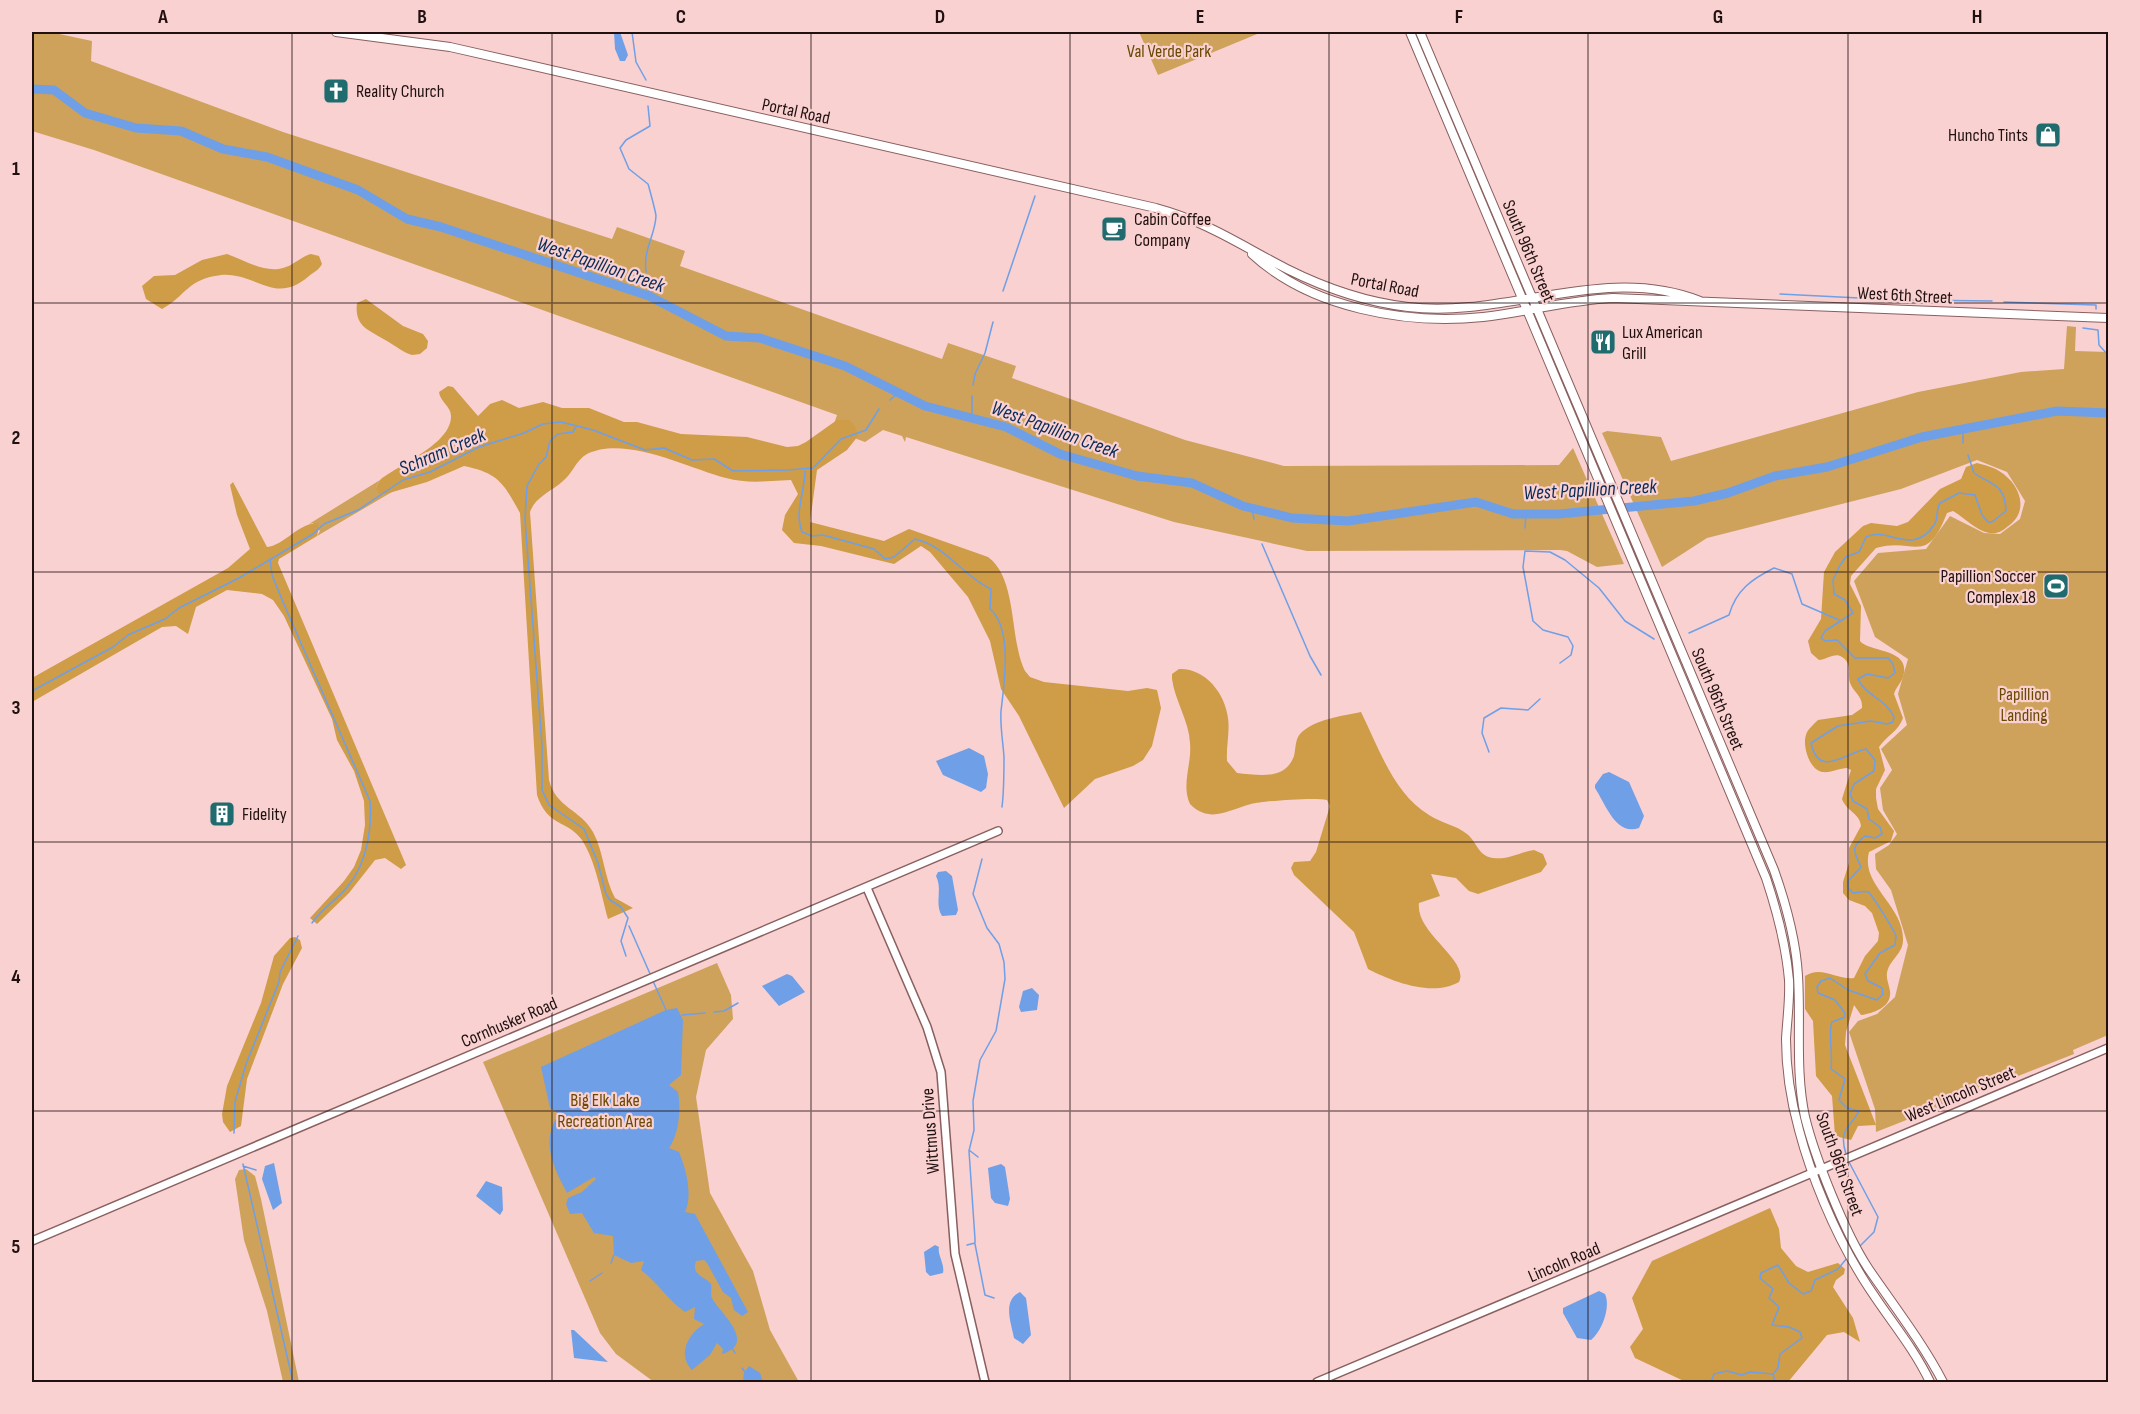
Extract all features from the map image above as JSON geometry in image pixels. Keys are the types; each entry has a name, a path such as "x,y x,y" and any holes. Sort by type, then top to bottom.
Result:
{"main road":[{"name":"Portal Road","path":"336,32 450,46 1156,208 1202,222 1242,245 1325,286 1386,304 1452,309 1533,297"},
{"name":"South 96th Street","path":"1410,32 1766,878 1775,906 1789,981 1786,1040 1791,1092 1800,1135 1814,1172 1840,1236 1858,1271 1906,1337 1930,1383"},
{"name":"South 96th Street","path":"1420,32 1774,870 1787,906 1798,977 1797,1035 1801,1091 1810,1136 1822,1168 1849,1232 1868,1267 1927,1352 1943,1383"},
{"name":"Portal Road","path":"1242,245 1272,270 1294,283 1331,299 1367,310 1407,317 1444,319 1484,317 1526,309"},
{"name":"West 6th Street","path":"1533,297 1566,291 1616,288 1679,294 1700,301"},
{"name":"West 6th Street","path":"1526,309 1593,299 1676,303 1700,301 2109,318"}],"street":[{"name":"Cornhusker Road","path":"32,1241 998,831"},
{"name":"Wittmus Drive","path":"867,888 927,1027 941,1072 955,1254 985,1383"},
{"name":"West Lincoln Street","path":"1822,1168 2109,1048"},
{"name":"Lincoln Road","path":"1317,1383 1822,1168"}],"green space":[{"path":"32,32 50,32 92,41 91,61 283,132 612,239 617,227 685,251 680,266 942,359 948,343 1016,366 1012,378 1185,440 1284,466 1559,465 1573,448 1624,564 1597,567 1567,551 1560,550 1307,551 1174,522 906,437 905,442 902,436 883,430 865,442 832,430 837,415 94,150 32,131"},
{"name":"Val Verde Park","path":"1139,32 1262,32 1158,75"},
{"name":"Papillion Landing","path":"2067,326 2076,327 2075,351 2108,352 2108,1035 2073,1050 2074,1054 1876,1132 1875,1109 1849,1032 1858,1021 1877,1014 1895,997 1908,945 1891,890 1876,869 1875,854 1889,845 1897,834 1883,810 1880,788 1892,770 1881,749 1907,725 1898,694 1908,659 1875,637 1854,581 1878,553 1926,549 1950,516 1984,533 2000,534 2020,519 2025,501 2007,472 1977,460 1901,489 1707,538 1662,567 1602,433 1607,431 1661,437 1671,461 1918,392 2021,372 2064,369"},
{"path":"380,480 376,487 382,495 397,489 317,536 320,531 313,523 309,524"},
{"name":"Big Elk Lake Recreation Area","path":"717,963 731,995 733,1019 706,1050 696,1097 710,1193 753,1271 770,1330 799,1382 654,1382 616,1354 600,1333 483,1062"},
{"path":"246,1169 255,1176 261,1199 299,1382 283,1382 267,1311 244,1240 235,1179 239,1170"}],"shaded area":[{"path":"227,254 256,266 271,269 286,267 311,254 319,256 322,264 297,284 286,288 265,286 233,275 221,275 194,284 162,309 146,299 142,286 154,276 175,275 202,260"},
{"path":"366,299 403,326 423,334 428,341 427,348 420,354 412,355 364,327 358,318 357,303"},
{"path":"448,386 453,387 478,416 490,404 502,400 519,408 543,402 562,408 589,408 624,422 637,422 681,434 747,437 787,447 798,446 806,442 837,420 849,420 855,426 858,436 847,450 817,470 810,522 884,541 909,529 988,557 998,567 1009,594 1020,658 1030,677 1044,682 1128,691 1147,688 1157,690 1161,708 1152,746 1143,760 1133,766 1095,779 1064,808 1019,716 1001,689 990,641 968,597 930,552 921,546 894,564 821,546 794,543 782,530 785,515 798,494 791,480 758,482 734,480 656,455 619,448 602,449 587,454 580,460 559,485 536,502 530,512 549,780 557,797 582,818 593,832 615,898 633,908 608,919 595,868 582,840 576,833 547,813 541,806 537,795 520,513 499,481 485,472 464,466 427,482 382,495 378,493 376,487 380,480 422,453 443,436 449,426 451,416 439,392"},
{"path":"1977,463 1997,470 2013,483 2020,498 2019,514 2014,521 2001,531 1989,533 1975,527 1953,511 1947,513 1940,530 1926,545 1876,548 1851,576 1850,584 1861,606 1860,641 1896,656 1904,668 1903,677 1894,694 1903,718 1898,727 1879,747 1885,770 1876,789 1878,809 1894,831 1891,841 1869,852 1868,864 1876,885 1897,916 1903,940 1901,949 1888,968 1890,997 1888,1001 1876,1011 1861,1015 1854,1005 1846,1032 1845,1045 1876,1125 1858,1126 1851,1140 1835,1136 1832,1096 1816,1076 1813,1021 1805,1009 1805,976 1823,972 1854,978 1865,956 1878,941 1879,933 1872,913 1865,906 1849,900 1843,893 1843,882 1849,863 1849,848 1861,826 1858,818 1842,799 1851,770 1847,768 1826,772 1818,771 1808,757 1805,740 1808,731 1818,720 1852,715 1862,708 1862,704 1850,683 1849,666 1845,660 1836,655 1819,660 1811,653 1808,641 1821,619 1824,572 1835,552 1863,526 1871,523 1897,526 1908,522 1940,489 1961,479 1966,467"},
{"path":"233,482 267,547 280,542 304,526 318,523 317,536 279,559 278,563 406,865 401,869 385,858 375,860 349,893 317,924 310,918 344,881 354,867 361,850 365,825 364,801 354,771 337,740 332,719 284,616 273,600 262,594 227,590 196,607 188,634 176,626 162,627 32,702 32,678 228,568 250,549 237,515 230,485"},
{"path":"1179,669 1205,677 1218,691 1226,709 1228,723 1227,761 1237,773 1270,775 1278,773 1290,764 1297,739 1306,729 1329,719 1361,712 1388,769 1416,806 1434,818 1463,831 1488,857 1504,858 1534,850 1543,854 1547,864 1541,872 1478,894 1469,891 1456,878 1431,874 1440,896 1419,903 1420,914 1425,925 1457,965 1460,974 1459,982 1449,986 1425,988 1389,979 1368,969 1354,932 1294,875 1291,868 1294,862 1310,861 1316,852 1330,806 1327,800 1301,799 1251,804 1219,814 1205,813 1190,804 1186,789 1190,751 1189,735 1172,679 1172,674"},
{"path":"295,937 300,940 302,948 283,984 247,1079 241,1126 230,1132 223,1122 222,1114 227,1086 261,1003 274,956 290,938"},
{"path":"1770,1208 1779,1229 1781,1248 1796,1266 1808,1272 1838,1263 1845,1269 1844,1274 1836,1280 1833,1287 1853,1318 1860,1342 1844,1332 1827,1335 1788,1382 1686,1382 1635,1358 1630,1347 1643,1329 1632,1298 1652,1261"}],"water":[{"path":"614,32 620,32 628,55 625,61 620,61 615,49"},
{"path":"969,748 984,756 988,774 986,788 981,792 943,775 936,761"},
{"path":"1609,772 1629,782 1644,816 1639,828 1624,828 1618,823 1595,788 1603,774"},
{"path":"946,871 952,876 958,910 956,915 942,916 936,876 938,872"},
{"path":"787,974 792,976 805,992 779,1006 762,986"},
{"path":"1032,988 1039,995 1037,1010 1021,1012 1019,1007 1023,991"},
{"path":"677,1008 683,1020 681,1075 669,1085 678,1092 679,1114 675,1136 669,1148 679,1152 686,1174 688,1198 685,1212 695,1214 748,1312 742,1316 734,1310 731,1298 723,1292 707,1263 704,1260 696,1261 695,1270 711,1284 712,1298 733,1326 737,1342 732,1349 722,1354 723,1349 717,1343 710,1355 692,1370 685,1357 686,1345 693,1333 704,1324 694,1319 695,1307 685,1312 641,1270 644,1261 631,1263 614,1255 613,1236 594,1233 582,1213 570,1214 566,1204 568,1198 582,1192 596,1179 594,1177 567,1193 562,1183 553,1163 549,1144 553,1124 559,1114 550,1108 541,1067 666,1010"},
{"path":"274,1163 282,1203 273,1210 262,1179 265,1166"},
{"path":"1001,1164 1005,1167 1010,1199 1008,1206 995,1203 991,1198 988,1168"},
{"path":"486,1181 502,1187 503,1210 500,1215 476,1196"},
{"path":"935,1245 939,1247 943,1273 930,1276 926,1272 924,1252"},
{"path":"1599,1291 1605,1294 1607,1299 1602,1325 1591,1340 1577,1338 1563,1313 1563,1308"},
{"path":"1020,1292 1026,1298 1031,1335 1023,1344 1014,1338 1009,1312 1011,1301"},
{"path":"571,1330 574,1330 608,1362 574,1358"},
{"path":"749,1366 760,1373 763,1382 743,1382 744,1373"}],"waterway":[{"path":"632,32 636,62 646,80"},
{"name":"West Papillion Creek","path":"32,89 54,90 85,113 136,128 181,131 223,149 267,157 358,190 407,219 441,227 649,296 726,336 760,338 845,366 925,406 1006,427 1060,454 1137,476 1192,483 1243,506 1292,518 1348,521 1476,502 1513,514 1559,514 1694,501 1728,493 1775,476 1827,467 1922,437 2057,411 2108,413"},
{"path":"646,272 646,256 656,214 648,184 629,169 620,148 626,140 650,126 648,106"},
{"path":"1003,291 1035,196"},
{"path":"649,284 649,296"},
{"path":"1780,294 1879,299"},
{"path":"1909,300 1992,301"},
{"path":"2004,302 2096,305 2096,309"},
{"path":"973,385 993,322"},
{"path":"2083,328 2098,330 2099,345 2108,355"},
{"name":"Schram Creek","path":"890,400 898,393"},
{"path":"972,396 972,419"},
{"name":"Schram Creek","path":"32,691 113,647 128,635 165,619 179,608 239,578 313,534 324,524 358,510 403,480 430,472 479,447 524,433 543,424 561,422 593,430 645,450 664,448 692,460 714,459 733,471 787,470 813,468 841,439 866,430 879,409"},
{"path":"576,427 573,432 558,434 550,441 546,457 539,464 527,486 525,519 542,746 542,790 549,805 584,829 598,863 606,894 610,900 621,907 628,918 621,941 626,956"},
{"path":"1963,431 1963,443"},
{"path":"1846,1154 1844,1134 1859,1111 1847,1108 1839,1100 1845,1079 1831,1069 1830,1037 1832,1022 1845,1017 1845,1013 1835,1000 1818,993 1817,987 1821,981 1830,978 1848,990 1877,1000 1883,994 1882,988 1868,981 1865,974 1880,953 1895,945 1896,936 1870,894 1864,891 1853,893 1848,888 1848,881 1861,867 1855,847 1865,836 1875,838 1882,834 1880,827 1869,819 1867,809 1853,801 1850,794 1854,784 1874,771 1875,760 1866,749 1826,762 1820,760 1815,754 1811,743 1838,726 1871,721 1887,724 1893,722 1894,717 1891,711 1861,685 1858,679 1867,674 1888,678 1895,673 1893,664 1888,658 1855,658 1837,640 1825,641 1821,638 1825,631 1853,613 1845,600 1834,594 1833,580 1846,557 1859,552 1866,537 1883,535 1900,539 1917,539 1926,534 1935,523 1940,503 1959,493 1975,495 1982,515 1988,522 1992,522 2006,511 2000,491 1974,473 1968,455"},
{"path":"805,471 799,509 802,532 812,536 823,535 874,549 885,559 894,557 915,539 936,548 991,589 990,609 1002,629 1005,657 1001,717 1004,757 1002,807"},
{"path":"1252,509 1254,519"},
{"path":"1525,528 1526,514"},
{"path":"1262,544 1310,656 1321,675"},
{"path":"1560,663 1571,655 1573,646 1568,637 1543,630 1533,621 1523,567 1525,551 1550,552 1565,560 1599,588 1625,621 1654,639"},
{"path":"270,559 272,575 283,602 370,801 369,834 360,867 348,886 312,923"},
{"path":"1689,633 1729,615 1736,599 1746,586 1774,568 1792,574 1802,604 1839,620"},
{"path":"1489,752 1482,733 1484,718 1501,708 1528,710 1540,699"},
{"path":"967,1245 975,1243 969,1151 974,1130 973,1101 980,1060 996,1031 1005,979 1004,962 999,944 987,928 973,894 982,859"},
{"path":"629,926 651,976"},
{"path":"234,1133 235,1102 246,1064 279,982 280,972 298,936"},
{"path":"653,981 666,1010"},
{"path":"714,1012 724,1011 738,1003"},
{"path":"682,1015 705,1013"},
{"path":"969,1150 978,1157"},
{"path":"1849,1162 1878,1217 1874,1232 1859,1247"},
{"path":"243,1164 293,1382"},
{"path":"243,1166 256,1170"},
{"path":"975,1244 985,1295 994,1298"},
{"path":"611,1263 614,1255"},
{"path":"1773,1374 1778,1368 1780,1354 1802,1338 1800,1332 1789,1327 1772,1325 1779,1307 1769,1298 1773,1289 1760,1278 1761,1273 1778,1265 1789,1283 1803,1294 1811,1291 1815,1280 1838,1269 1847,1258"},
{"path":"590,1281 602,1273"},
{"path":"731,1346 735,1353"},
{"path":"742,1368 745,1372"},
{"path":"1711,1382 1714,1374 1727,1371 1742,1375 1750,1372 1773,1374"},
{"path":"1773,1374 1775,1382"}],"place":[{"name":"Reality Church","path":"336,91"},
{"name":"Huncho Tints","path":"2048,135"},
{"name":"Cabin Coffee Company","path":"1114,229"},
{"name":"Lux American Grill","path":"1603,342"},
{"name":"Papillion Soccer Complex 18","path":"2056,586"},
{"name":"Fidelity","path":"222,814"}]}
